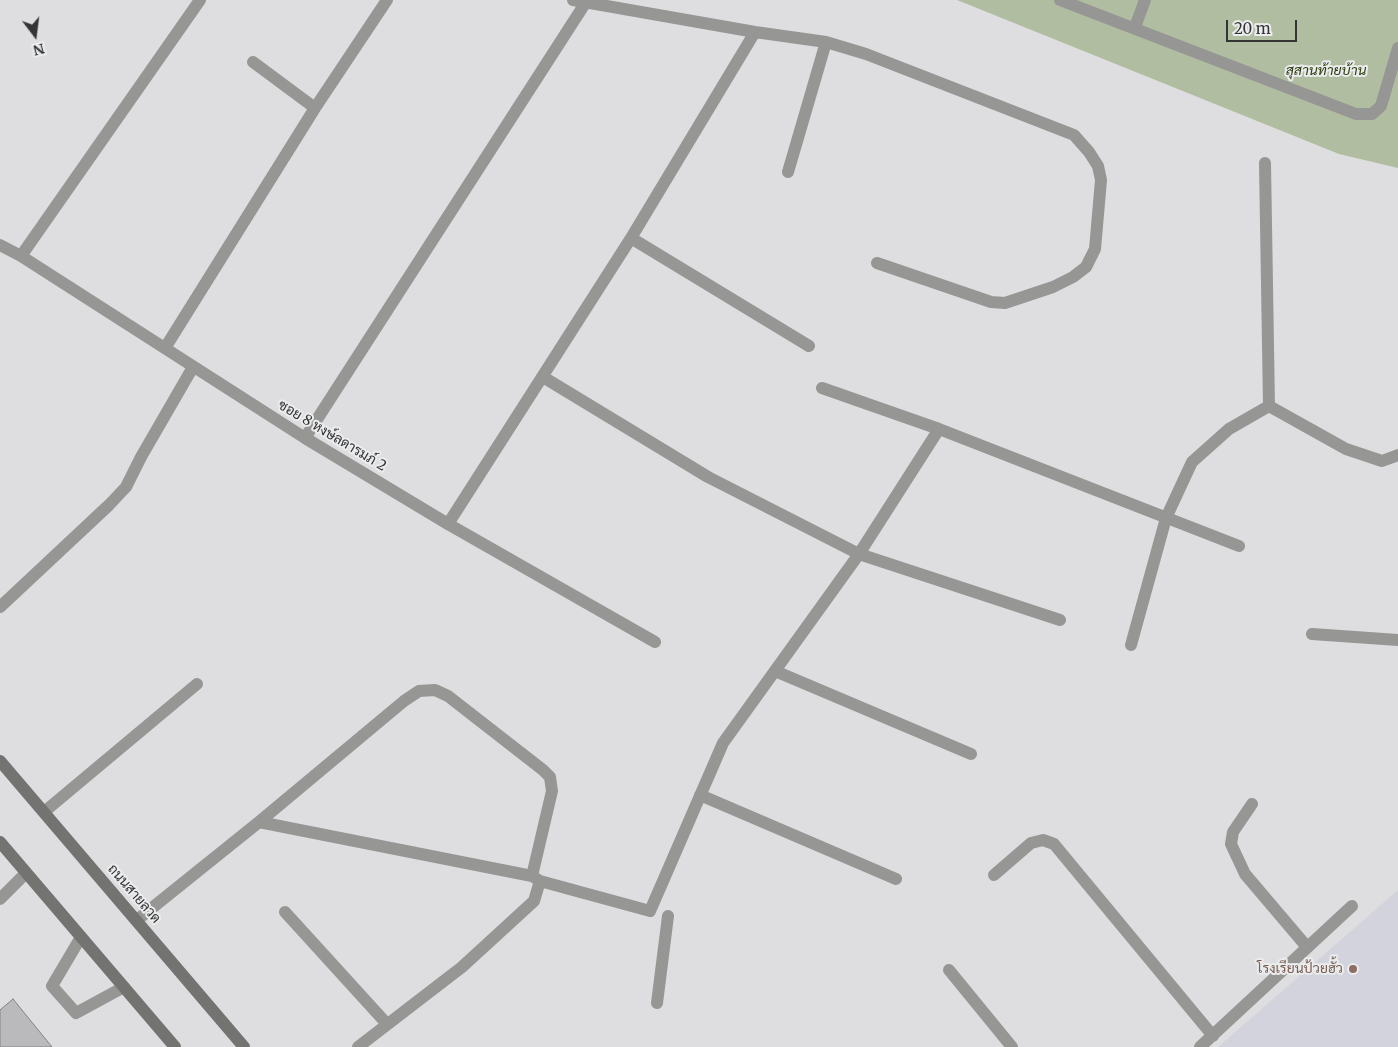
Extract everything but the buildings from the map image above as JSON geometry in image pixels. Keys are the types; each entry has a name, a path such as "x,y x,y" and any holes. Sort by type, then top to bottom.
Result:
{"main road":[{"name":"ถนนสายลวด","path":"0,761 244,1047"},
{"path":"0,842 174,1046"}],"street":[{"path":"21,256 200,0"},
{"path":"165,348 314,108 387,0"},
{"path":"1060,0 1356,114 1372,114 1381,106 1398,48"},
{"path":"1134,28 1145,0"},
{"path":"305,438 580,1 755,32 826,42 866,54 1074,135 1090,152 1098,166 1101,180 1095,249 1086,266 1074,277 1053,287 1005,303 991,302 877,263"},
{"path":"448,524 631,238 755,32"},
{"path":"788,172 826,42"},
{"path":"253,62 314,108"},
{"path":"1265,163 1269,406"},
{"path":"631,238 809,346"},
{"name":"ซอย 8 หงษ์ลดารมภ์ 2","path":"0,245 21,256 305,438 448,524 654,642"},
{"path":"0,607 102,512 126,487 193,366"},
{"path":"543,377 708,477 859,554 1060,620"},
{"path":"822,388 939,429 1239,546"},
{"path":"1269,406 1346,449 1382,461 1398,455"},
{"path":"1131,645 1166,518 1192,462 1229,429 1269,406"},
{"path":"259,822 536,878 650,910 723,743 859,554 939,429"},
{"path":"1312,634 1398,640"},
{"path":"775,671 971,754"},
{"path":"44,812 197,684"},
{"path":"137,920 259,822 404,701 419,691 435,690 448,696 550,777 552,791 536,878 534,901 462,967 358,1047"},
{"path":"700,795 896,879"},
{"path":"1252,804 1233,832 1231,844 1245,874 1307,947"},
{"path":"994,875 1031,843 1043,840 1054,844 1213,1036"},
{"path":"0,899 26,873"},
{"path":"1200,1047 1352,906"},
{"path":"284,912 387,1024"},
{"path":"657,1003 668,916"},
{"path":"81,937 52,986 76,1013 124,988"},
{"path":"949,970 1012,1047"}],"shaded area":[{"name":"โรงเรียนป้วยฮั้ว","path":"1398,890 1398,1047 1218,1047"}],"green space":[{"name":"สุสานท้ายบ้าน","path":"957,0 1398,0 1398,168 1339,154"}],"place":[{"name":"โรงเรียนป้วยฮั้ว","path":"1353,969"}]}
